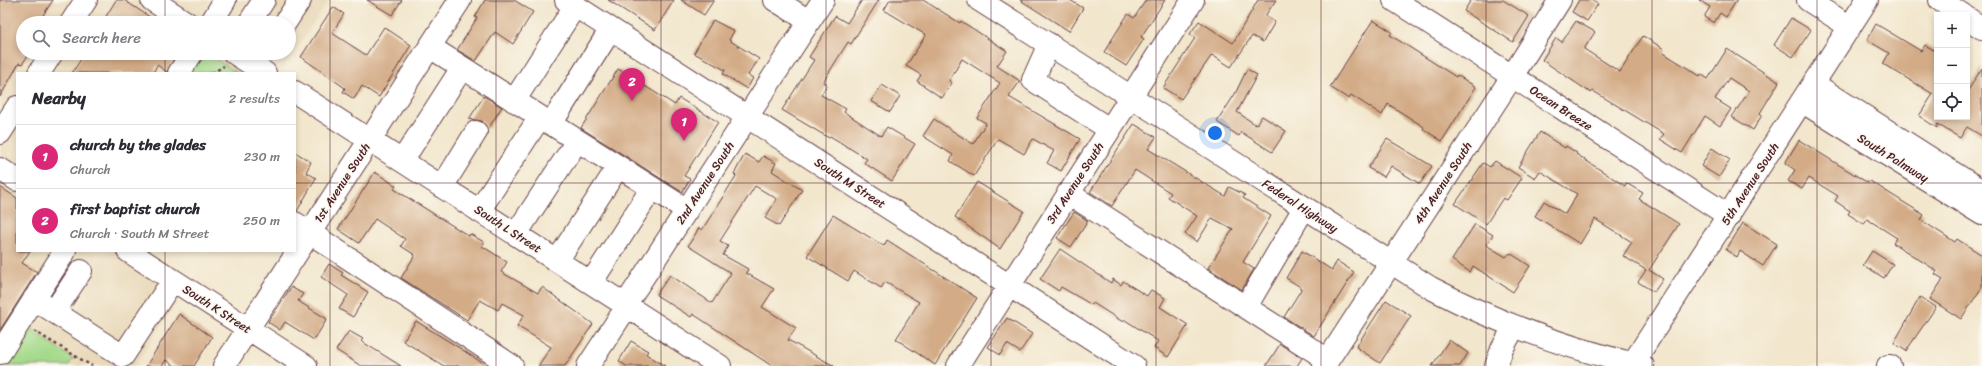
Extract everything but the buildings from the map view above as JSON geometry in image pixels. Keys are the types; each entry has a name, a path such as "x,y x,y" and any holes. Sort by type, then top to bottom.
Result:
{"street":[{"path":"76,16 86,0"},
{"path":"152,0 177,16"},
{"path":"215,16 225,0"},
{"path":"254,16 264,0"},
{"path":"290,16 300,0"},
{"name":"1st Avenue South","path":"296,239 302,228 370,140 460,0"},
{"path":"775,0 809,21"},
{"name":"2nd Avenue South","path":"588,366 627,306 631,296 748,118 823,0"},
{"name":"Ocean Breeze","path":"1394,0 1729,216"},
{"name":"4th Avenue South","path":"1326,363 1560,0"},
{"path":"1808,0 1850,27"},
{"name":"5th Avenue South","path":"1635,365 1867,0"},
{"path":"1940,0 1958,12"},
{"name":"Federal Highway","path":"986,2 1390,264 1431,288 1469,308 1514,327 1584,351 1635,365"},
{"name":"3rd Avenue South","path":"958,366 1189,2"},
{"path":"514,100 570,3"},
{"name":"South M Street","path":"570,3 1134,366"},
{"path":"1970,20 1982,28"},
{"path":"479,211 546,121 611,29"},
{"path":"1049,44 1033,80 1109,129"},
{"path":"430,47 687,210"},
{"path":"40,72 47,60"},
{"path":"180,72 187,60"},
{"path":"240,60 263,65"},
{"path":"402,161 462,68"},
{"name":"South Palmway","path":"1814,84 1982,191"},
{"name":"South L Street","path":"296,93 720,366"},
{"name":"South Palmway","path":"1803,102 1982,214"},
{"path":"0,133 16,109"},
{"path":"442,187 476,132"},
{"path":"516,234 577,141"},
{"path":"557,261 618,166"},
{"path":"0,168 16,179"},
{"path":"591,282 652,188"},
{"path":"1068,193 1246,306 1326,363"},
{"path":"1246,306 1304,208"},
{"path":"302,228 512,366"},
{"path":"3,343 20,322 64,252"},
{"name":"South K Street","path":"130,252 306,366"},
{"name":"1st Avenue South","path":"224,366 248,329 289,252"},
{"path":"54,312 81,270"},
{"path":"34,299 123,356 173,280"},
{"path":"1496,366 1502,349 1514,327"}],"path":[{"path":"213,72 228,60"},
{"path":"20,322 92,366"}],"shaded area":[{"path":"0,0 329,0 296,49 296,16 16,16 16,60 289,60 281,72 16,72 16,252 129,252 183,293 135,366 0,366"}],"green space":[{"path":"197,60 217,60 236,72 188,72"},
{"path":"28,326 73,359 68,366 7,366 1,362"}],"place":[{"name":"first baptist church","path":"632,101"},
{"name":"church by the glades","path":"684,141"}]}
